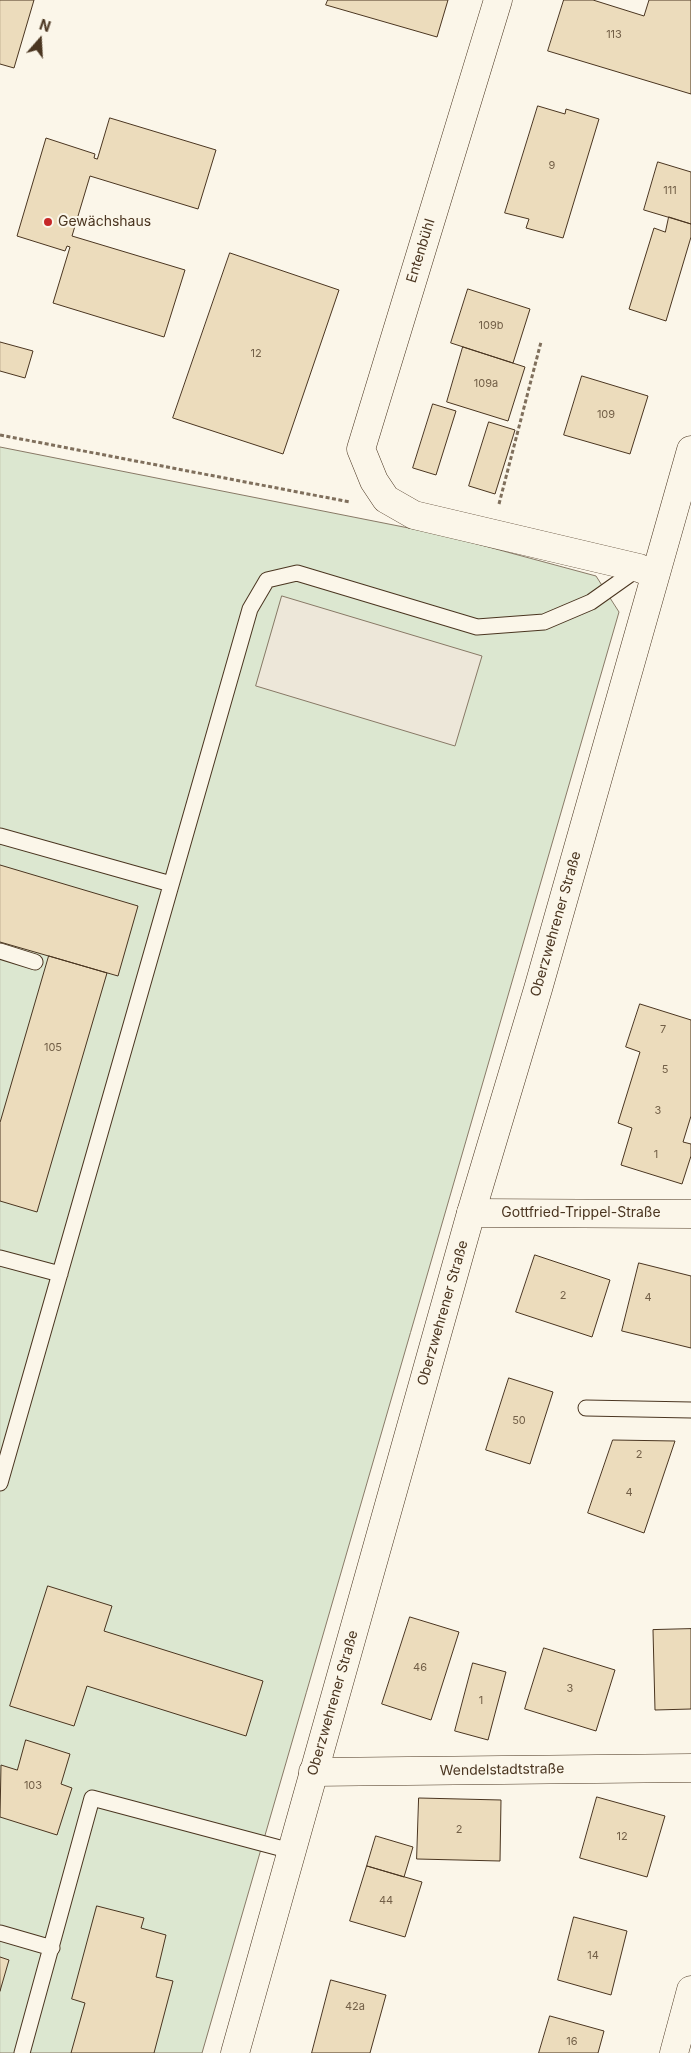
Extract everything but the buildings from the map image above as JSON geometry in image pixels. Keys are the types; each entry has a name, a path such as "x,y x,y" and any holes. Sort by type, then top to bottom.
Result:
{"main road":[{"name":"Entenbühl","path":"386,499 374,481 361,449 498,0"},
{"name":"Oberzwehrener Straße","path":"235,2053 471,1213 538,989 647,571 691,450"},
{"path":"386,499 414,515 647,571"},
{"name":"Gottfried-Trippel-Straße","path":"471,1213 691,1214"},
{"name":"Wendelstadtstraße","path":"313,1772 691,1768"},
{"path":"674,2053 691,1990"}],"lane":[{"path":"0,1483 250,608 267,580 297,573 477,627 544,622 592,602 647,571"},
{"path":"0,836 171,884"},
{"path":"0,951 35,962"},
{"path":"0,1258 60,1274"},
{"path":"586,1408 691,1410"},
{"path":"22,2053 92,1798 291,1850"},
{"path":"0,1933 52,1948"}],"path":[{"path":"491,533 541,342"},
{"path":"0,435 365,505 386,499"}],"green space":[{"path":"0,447 444,535 596,576 619,612 202,2053 0,2053"}],"shaded area":[{"path":"282,596 482,656 455,746 256,686"}],"place":[{"name":"Gewächshaus","path":"48,222"}]}
